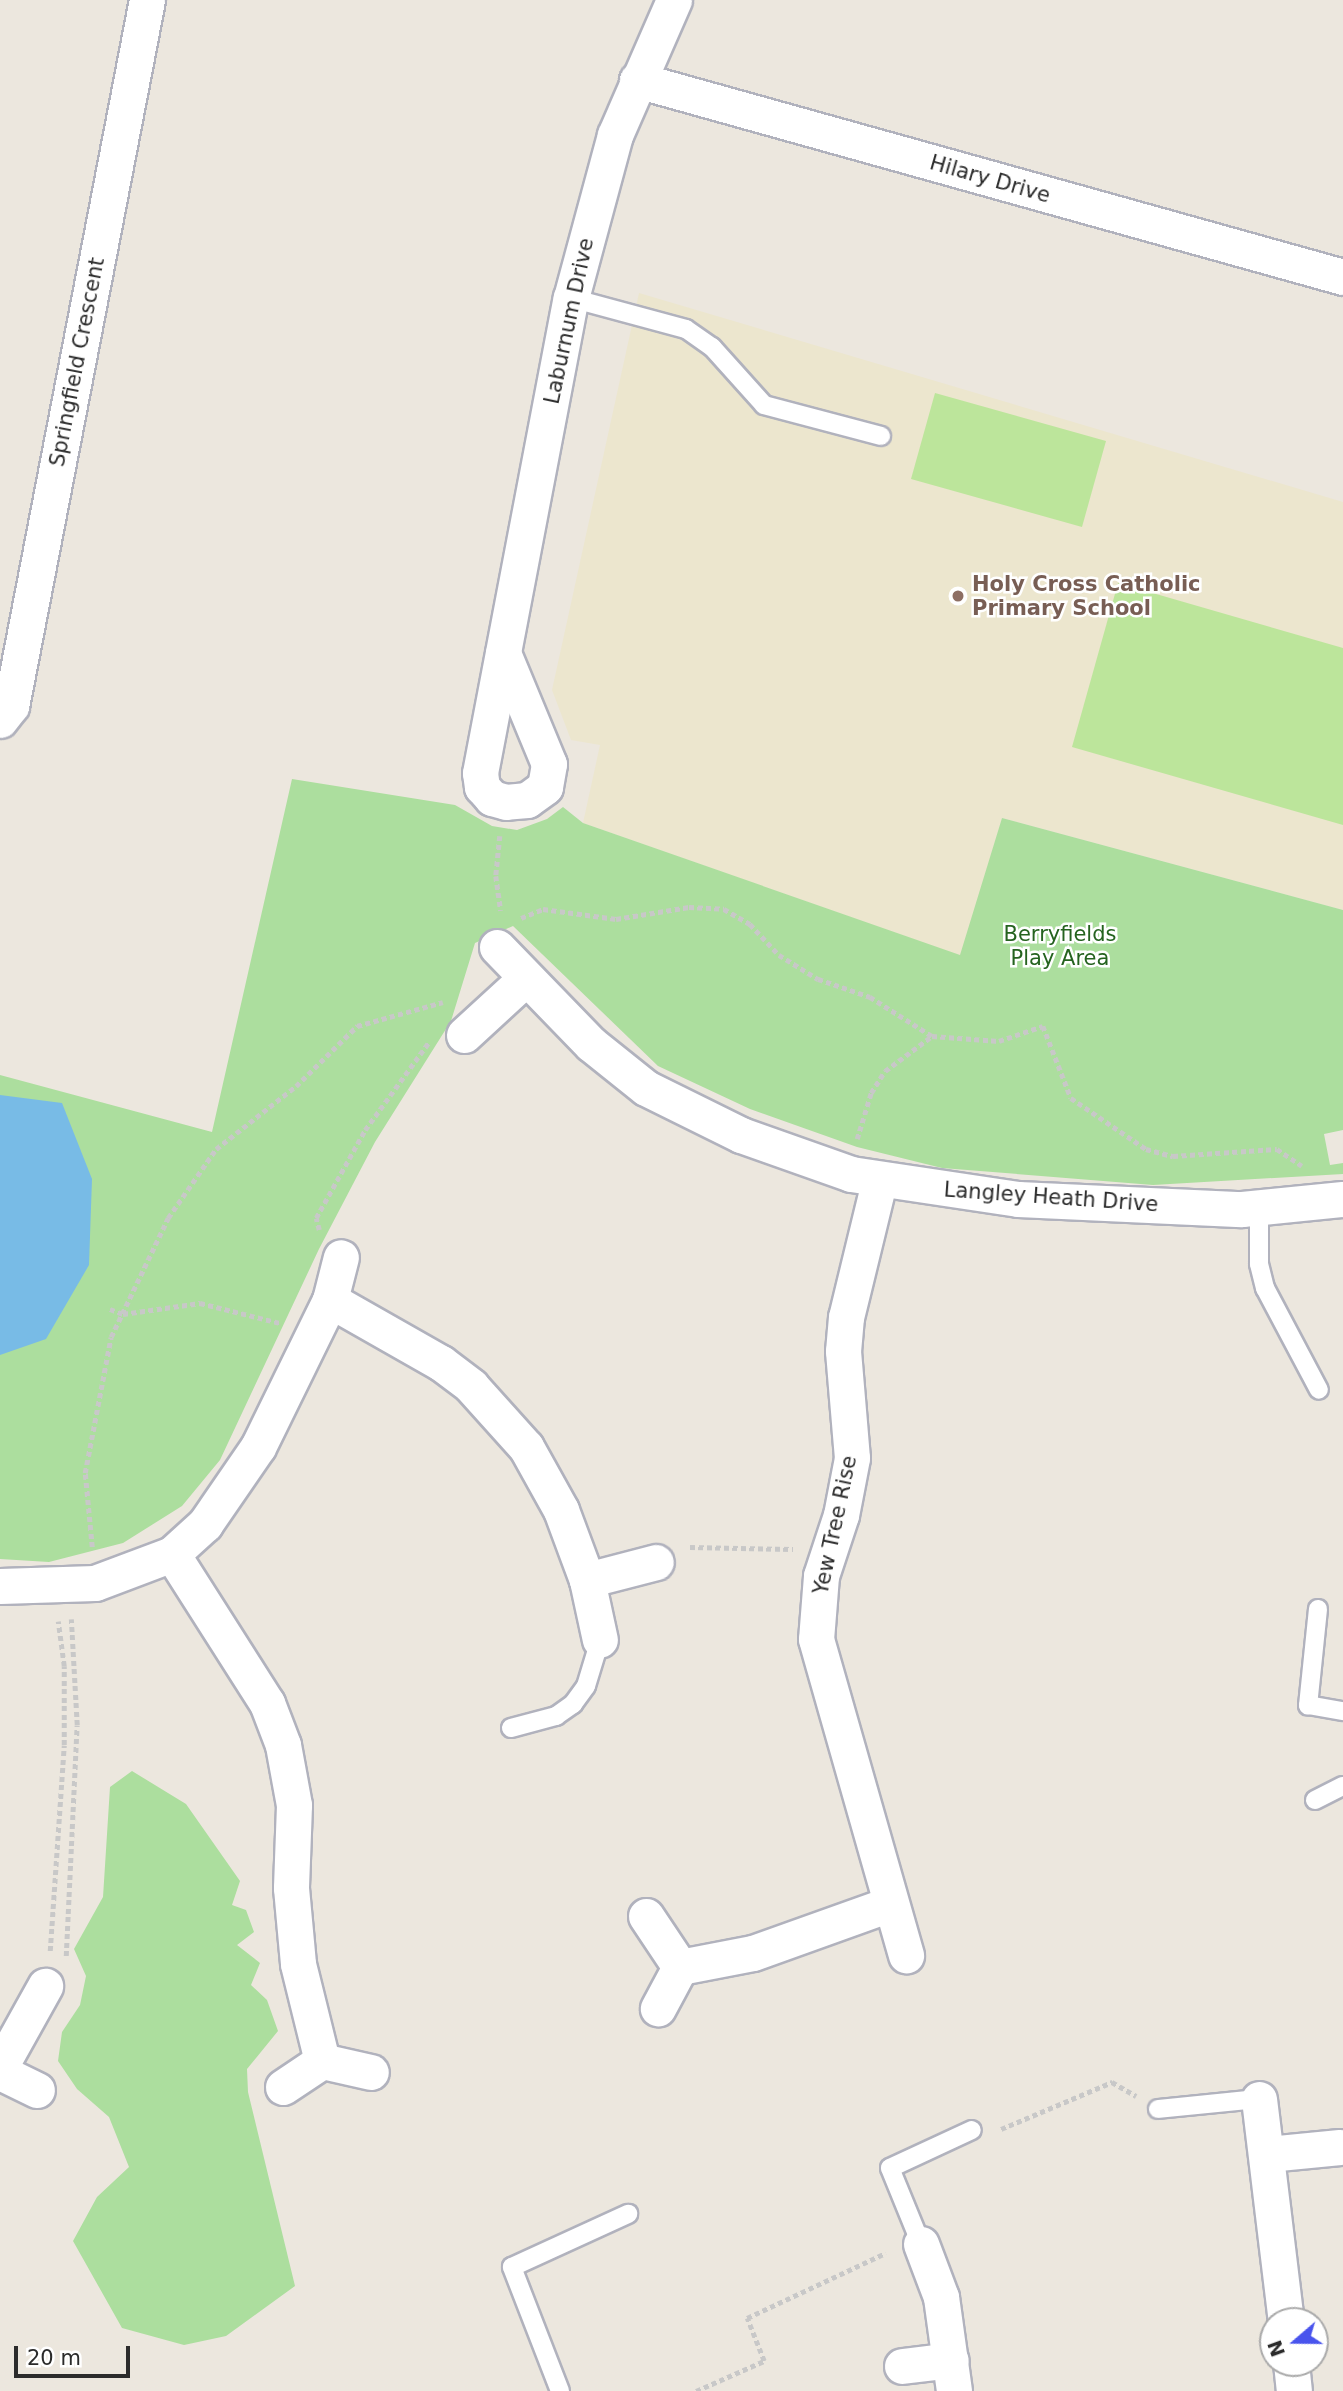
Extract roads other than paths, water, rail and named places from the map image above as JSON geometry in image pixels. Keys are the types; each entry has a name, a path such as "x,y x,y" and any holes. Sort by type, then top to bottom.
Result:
{"street":[{"name":"Springfield Crescent","path":"0,720 10,706 147,0"},
{"name":"Laburnum Drive","path":"503,653 549,764 545,787 527,800 506,802 492,798 482,787 480,773 571,298 615,135 674,0"},
{"name":"Hilary Drive","path":"637,80 1343,277"},
{"name":"Langley Heath Drive","path":"500,936 526,979 592,1044 646,1088 741,1135 865,1178 1018,1199 1259,1207 1335,1200"},
{"path":"464,1035 526,979"},
{"name":"Yew Tree Rise","path":"865,1178 843,1351 852,1458 821,1576 816,1639 906,1955"},
{"path":"0,1586 72,1586 172,1554 205,1524 258,1447 330,1300 341,1257"},
{"path":"330,1300 441,1363 500,1415 526,1447 561,1510 587,1580 600,1640"},
{"path":"172,1554 267,1703 283,1745 295,1805 291,1888 298,1964 322,2061"},
{"path":"587,1580 656,1562"},
{"path":"680,1967 753,1953 890,1904"},
{"path":"646,1916 680,1967"},
{"path":"658,2008 680,1967"},
{"path":"37,2090 0,2069 45,1986"},
{"path":"282,2087 322,2061 371,2073"},
{"path":"1259,2099 1268,2154 1284,2307"},
{"path":"1268,2154 1340,2147"},
{"path":"902,2366 953,2375 941,2297 920,2241"}],"lane":[{"path":"571,298 686,329 712,347 764,405 881,436"},
{"path":"1259,1207 1259,1264 1265,1288 1319,1390"},
{"path":"1318,1609 1308,1705 1343,1711"},
{"path":"511,1728 556,1716 573,1704 586,1686 600,1640"},
{"path":"1315,1800 1343,1786"},
{"path":"1158,2109 1259,2099"},
{"path":"920,2241 890,2168 972,2130"},
{"path":"560,2391 512,2267 628,2214"}],"water":[{"path":"0,1095 62,1103 92,1179 89,1265 46,1339 0,1355"}],"place":[{"name":"Holy Cross Catholic Primary School","path":"958,596"}],"park label":[{"name":"Berryfields Play Area","path":"1060,946"}]}
